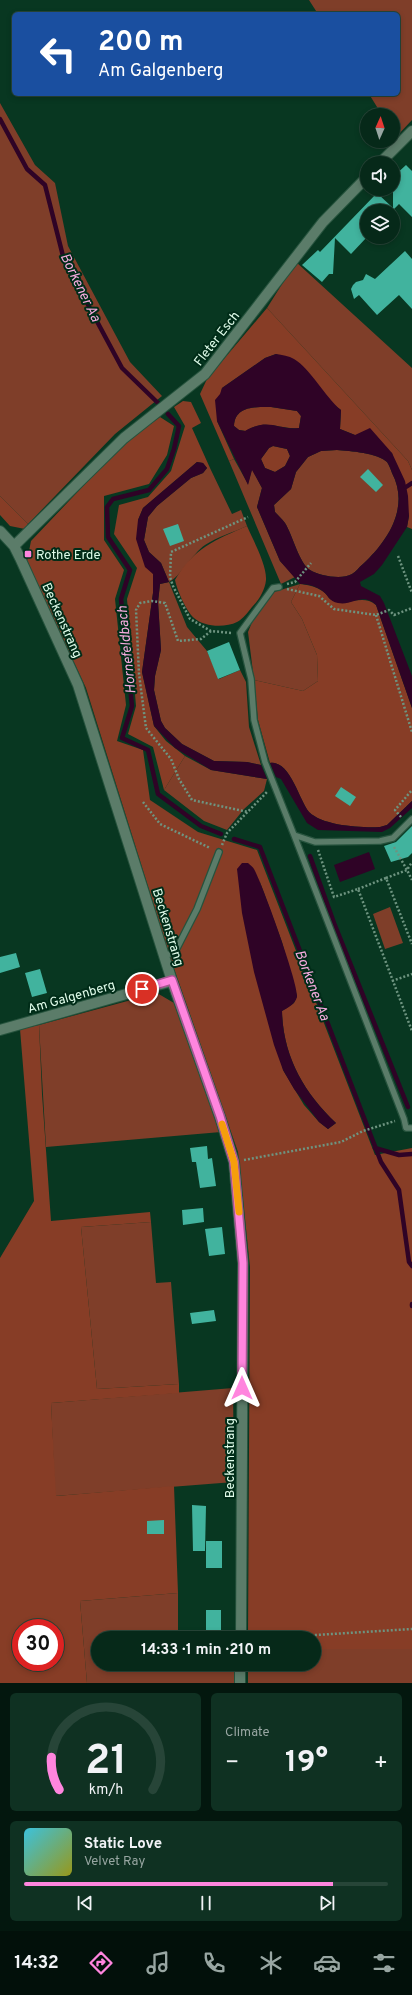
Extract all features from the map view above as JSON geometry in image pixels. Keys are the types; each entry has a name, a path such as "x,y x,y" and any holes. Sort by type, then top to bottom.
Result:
{"street":[{"path":"387,156 412,131"},
{"name":"Fleter Esch","path":"14,546 124,438 205,374 323,222 360,184"},
{"name":"Beckenstrang","path":"0,531 14,546 78,685 164,956 220,1116 234,1162 243,1263 241,1631"},
{"name":"Am Galgenberg","path":"0,1030 172,980"},
{"path":"240,1671 240,1683"}],"lane":[{"path":"279,587 273,588 240,633 251,679 254,720 265,762 404,1118 406,1128 412,1128"},
{"path":"294,835 315,842 354,843 380,841 393,838 412,819"},
{"path":"164,956 175,952 197,908 219,852"}],"path":[{"path":"240,633 211,631 190,619 179,599 170,577 171,552 248,517"},
{"path":"398,556 412,593"},
{"path":"295,582 312,563"},
{"path":"279,587 319,596 334,609 376,615 389,610 394,615 412,608"},
{"path":"211,631 201,639 178,641 166,603 152,601 140,603 136,610 139,674 146,728 172,759 179,779 192,800 248,812"},
{"path":"376,615 412,732"},
{"path":"143,802 160,824 219,852 227,833 248,812 273,783"},
{"path":"397,813 395,810 412,790"},
{"path":"393,838 393,844 412,880"},
{"path":"315,842 334,897 407,870 412,862"},
{"path":"386,878 412,944"},
{"path":"358,889 412,1031"},
{"path":"392,981 412,974"},
{"path":"234,1162 341,1142 370,1128 404,1118"},
{"path":"321,1635 412,1629"}],"shaded area":[{"path":"309,0 412,0 412,120 400,133 400,108 378,108 370,96 400,96 400,12 317,12"},
{"path":"0,103 35,165 55,183 68,246 130,362 162,396 115,434 28,524 0,496"},
{"path":"296,262 412,368 412,470 408,461 267,308"},
{"path":"267,308 408,461 412,470 412,529 407,527 409,516 392,453 340,429 341,410 333,404 301,365 276,354 265,358 222,388 217,421 234,459 229,461 200,394 207,379"},
{"path":"276,354 290,357 300,363 341,410 340,429 355,435 370,428 392,453 405,481 408,496 409,516 407,527 382,565 374,574 360,582 361,586 380,596 384,603 412,676 412,708 376,605 371,601 362,599 348,603 335,602 319,589 305,584 300,584 280,561 257,507 262,488 252,470 248,485 217,421 215,400 220,394 222,388 265,358","holes":["259,407 271,407 297,411 301,416 299,428 267,424 253,427 245,431 239,430 234,426 235,419 242,411","273,446 287,449 290,456 285,466 275,472 265,468 261,459 269,448","337,450 377,456 387,462 397,486 399,498 397,511 394,523 388,534 381,545 355,572 343,577 319,574 306,567 299,555 288,528 275,512 274,505 291,489 296,472 308,457 321,451"]},
{"path":"183,401 191,402 201,423 192,428 210,468 207,468 203,463 197,462 143,508 138,520 153,574 153,593 142,672 154,726 166,741 185,756 164,790 153,747 128,734 136,706 127,599 137,568 114,534 119,505 148,497 171,471 185,426 174,407"},
{"path":"259,407 271,407 297,411 301,416 299,428 260,425 246,431 239,430 234,426 235,419 242,411"},
{"path":"160,417 174,426 167,455 149,484 104,496 104,540 124,570 115,599 126,705 117,741 143,750 150,800 198,832 257,850 375,1155 412,1148 412,1649 321,1649 321,1631 248,1631 250,1267 238,1152 171,960 86,688 27,561 31,541 124,443","holes":["260,882 282,942 297,996 294,1003 282,1011 286,1043 297,1073 305,1086 314,1099 336,1123 328,1129 319,1122 304,1105 283,1070"]},
{"path":"273,446 287,449 290,456 285,466 275,472 265,468 261,459 269,448"},
{"path":"337,450 377,456 387,462 397,486 399,498 394,523 381,545 353,573 343,577 319,574 306,567 299,555 288,528 275,512 274,505 291,489 296,472 308,457 321,451"},
{"path":"234,459 248,484 252,469 262,488 257,507 280,561 295,577 281,584 229,461"},
{"path":"197,462 203,463 207,468 203,473 191,478 157,506 148,517 144,540 149,552 161,563 169,582 160,584 158,602 161,650 155,676 154,690 161,721 165,728 182,744 214,761 247,762 261,765 267,779 211,770 175,748 154,726 142,672 153,593 153,574 145,567 136,539 138,520 143,508"},
{"path":"207,468 210,468 232,514 241,510 247,526 205,545 169,582 161,563 149,552 144,540 148,517 157,506 191,478 203,473"},
{"path":"0,496 28,524 25,529 10,526 0,515"},
{"path":"247,526 262,560 266,574 266,580 261,595 245,615 237,622 215,626 198,621 191,615 185,606 175,580 190,560 206,546"},
{"path":"169,582 187,627 207,651 219,679 240,670 246,682 249,727 261,765 247,762 214,761 182,744 165,728 161,721 154,690 155,676 161,650 158,602 160,584"},
{"path":"300,584 291,602 302,619 317,655 318,681 303,691 254,680 248,632 253,620 274,592"},
{"path":"300,584 317,588 326,594 331,600 338,602 365,600 376,605 412,708 412,801 387,825 380,827 363,827 343,825 315,817 305,806 293,782 283,768 277,764 270,763 258,720 254,680 303,691 318,681 317,655 302,619 291,602"},
{"path":"185,756 211,770 267,779 264,791 244,809 227,830 204,821 164,790"},
{"path":"270,763 277,764 283,768 293,782 309,812 315,817 323,820 343,825 380,827 387,825 412,801 412,808 390,828 382,832 318,830 307,823 281,779 276,777"},
{"path":"369,852 375,869 340,882 334,865"},
{"path":"242,863 248,863 254,869 272,912 286,955 297,997 293,1004 282,1011 286,1043 297,1073 305,1086 314,1099 336,1123 328,1129 319,1122 294,1089 283,1070 274,1045 254,972 242,913 237,869"},
{"path":"390,907 403,943 385,949 373,914"},
{"path":"157,993 174,1003 221,1132 46,1147 39,1025"},
{"path":"39,1025 42,1094 51,1221 150,1212 151,1222 81,1227 97,1389 179,1384 179,1393 51,1403 56,1496 174,1486 178,1593 80,1601 87,1683 0,1683 0,1258 34,1201 20,1029"},
{"path":"151,1222 156,1283 171,1282 179,1384 97,1389 81,1227"},
{"path":"233,1388 234,1482 55,1496 51,1403"},
{"path":"178,1593 178,1631 91,1631 91,1671 234,1671 234,1683 87,1683 80,1601"},
{"path":"321,1649 412,1649 412,1683 248,1683 248,1671 321,1671"}],"building":[{"path":"406,165 412,171 412,217 400,204 393,204 393,196 400,196 400,171"},
{"path":"374,196 380,196 389,204 366,204"},
{"path":"360,211 360,244 351,254 335,238 333,274 329,274 322,282 302,265 318,250 320,252"},
{"path":"405,251 412,259 412,309 399,295 377,315 359,295 354,299 351,289 356,282 363,280 366,274 375,279"},
{"path":"368,469 383,485 376,492 360,477"},
{"path":"178,524 184,541 170,546 163,529"},
{"path":"229,642 240,670 218,679 207,651"},
{"path":"341,787 356,797 350,806 335,796"},
{"path":"412,826 412,853 408,857 391,862 384,846 396,842"},
{"path":"16,953 20,967 0,973 0,957"},
{"path":"40,969 47,993 32,997 25,973"},
{"path":"207,1146 208,1159 212,1158 216,1186 200,1188 196,1162 192,1162 190,1148"},
{"path":"203,1208 204,1222 183,1225 182,1210"},
{"path":"222,1227 225,1254 209,1256 205,1229"},
{"path":"214,1310 216,1321 192,1324 190,1313"},
{"path":"192,1505 206,1506 205,1551 193,1551"},
{"path":"164,1520 164,1534 147,1534 147,1521"},
{"path":"206,1541 222,1541 222,1568 206,1568"},
{"path":"206,1610 221,1610 221,1631 206,1631"}],"waterway":[{"name":"Borkener Aa","path":"0,119 27,169 45,185 64,260 122,368 158,403"},
{"name":"Hornefeldbach","path":"168,414 179,426 174,449 167,469 149,490 113,499 107,507 108,537 130,570 121,599 132,706 122,738 148,750 158,794 201,826 221,834"},
{"path":"406,487 412,483"},
{"name":"Borkener Aa","path":"234,839 260,847 381,1162 399,1190 409,1262 412,1266"},
{"path":"310,856 334,923 408,1107"},
{"path":"375,1148 399,1155 412,1154"}],"slow traffic":[{"path":"222,1124 234,1162 239,1212"}],"place":[{"name":"Rothe Erde","path":"28,554"}],"route":[{"path":"142,989 172,980 226,1133 234,1162 243,1263 242,1388"}]}
